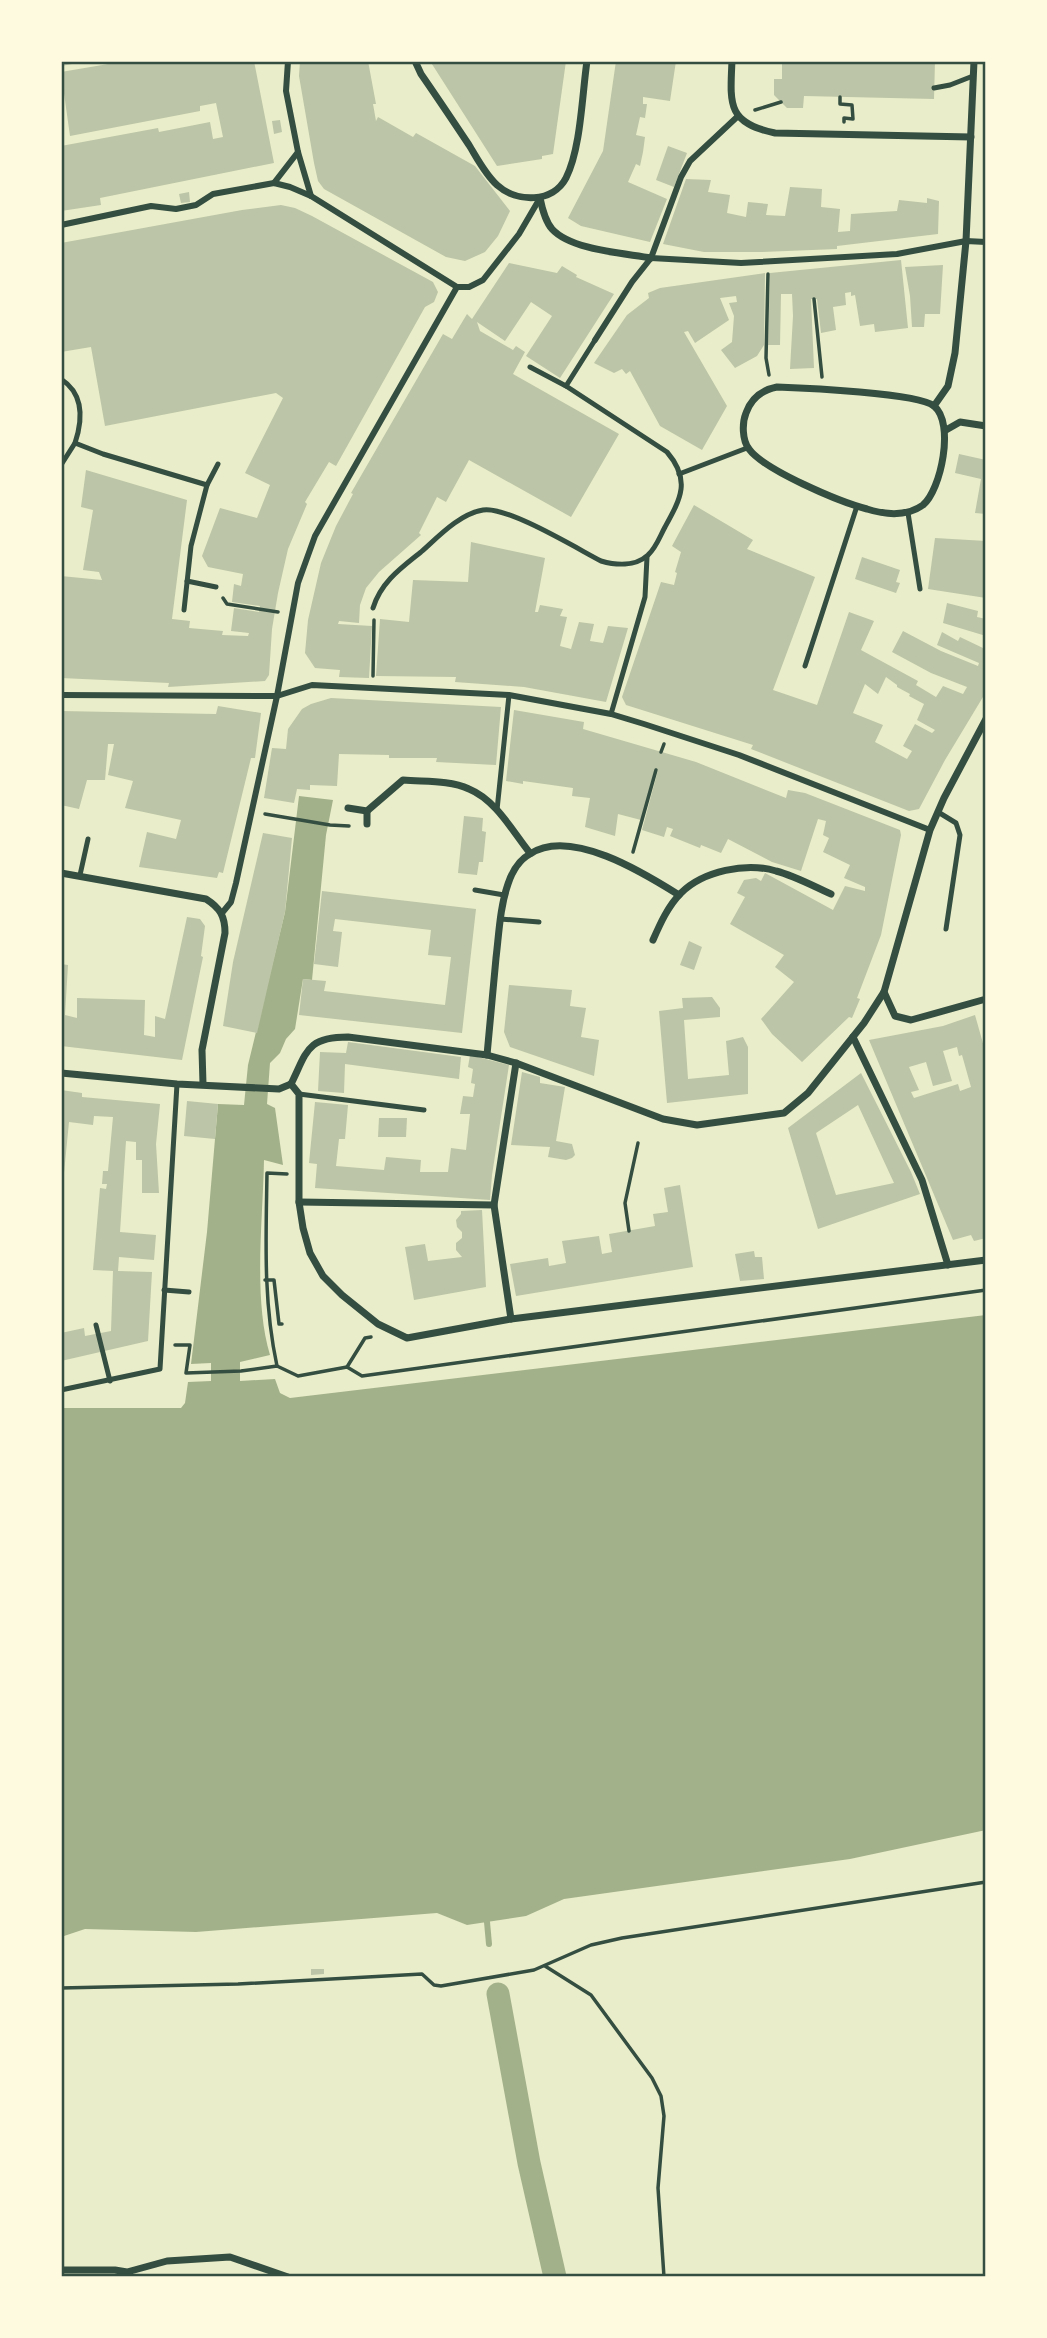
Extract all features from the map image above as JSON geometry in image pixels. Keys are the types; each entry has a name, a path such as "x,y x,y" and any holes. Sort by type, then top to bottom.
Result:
{"street":[{"path":"288,61 286,91 298,152 311,196"},
{"path":"415,61 435,96 498,186 520,196 540,198 561,187 574,156 587,61"},
{"path":"732,61 731,99 737,117 749,126 775,133 971,137"},
{"path":"934,406 948,386 953,371 966,241 973,76 976,61"},
{"path":"595,340 632,282 651,258 691,161 737,117"},
{"path":"274,184 298,152"},
{"path":"61,225 151,206 176,209 196,205 213,194 274,184 311,196 457,287 469,287 484,280 519,234 540,198"},
{"path":"540,198 550,227 561,236 578,244 651,258 767,262 897,254 966,241 986,242"},
{"path":"222,913 231,902 253,812 298,583 315,536 457,287"},
{"path":"771,388 911,397 934,406 942,417 946,430 945,443 933,491 922,505 908,513 886,514 857,506 761,461 747,447 744,434 745,416 753,400 771,388"},
{"path":"946,430 960,422 986,426"},
{"path":"61,695 277,696 313,685 509,695 611,714 739,755 930,830"},
{"path":"61,1073 177,1084 279,1089 292,1084 306,1051 329,1038 348,1037 488,1055 516,1063 663,1119 697,1125 784,1113 808,1093 853,1037 884,992 930,830 986,719"},
{"path":"367,824 367,811 403,780 457,785 471,789 497,810 530,853"},
{"path":"348,808 367,811"},
{"path":"488,1055 500,919 505,895 517,866 530,853 545,847 580,848 598,853 679,895"},
{"path":"653,940 664,916 679,895 690,885 719,873 754,868 774,870 831,894"},
{"path":"61,873 206,899 222,913 225,933 202,1050 204,1084"},
{"path":"884,992 895,1016 911,1020 986,999"},
{"path":"853,1037 922,1180 948,1265"},
{"path":"511,1319 494,1205 516,1063"},
{"path":"292,1084 299,1094 299,1202 310,1253 323,1276 342,1295 378,1324 407,1338 511,1319 986,1260"},
{"path":"299,1202 494,1205"},
{"path":"61,2270 115,2270 129,2274 167,2260 230,2257 288,2277"}],"lane":[{"path":"976,61 986,62"},
{"path":"934,88 973,76"},
{"path":"566,386 595,340"},
{"path":"530,367 566,386 667,452 677,463 682,491 678,504 647,557 645,597 611,714"},
{"path":"61,379 72,386 78,397 81,426 75,443 61,465"},
{"path":"75,443 207,485"},
{"path":"679,474 747,447"},
{"path":"184,610 191,546 207,485 218,464"},
{"path":"805,667 857,506"},
{"path":"373,608 376,596 388,579 464,518 483,510 502,511 601,561 617,565 647,557"},
{"path":"908,513 920,589"},
{"path":"187,581 216,587"},
{"path":"497,810 509,695"},
{"path":"938,812 956,823 960,835 946,929"},
{"path":"80,875 88,839"},
{"path":"475,890 505,895"},
{"path":"500,919 538,922"},
{"path":"61,1390 160,1369 177,1084"},
{"path":"299,1094 424,1110"},
{"path":"164,1290 189,1292"},
{"path":"96,1325 110,1381"}],"path":[{"path":"840,96 840,104 852,105 853,119 844,118 844,135"},
{"path":"737,117 781,102"},
{"path":"767,262 766,358 771,388"},
{"path":"814,299 823,390"},
{"path":"216,587 227,604 291,614"},
{"path":"373,608 373,687"},
{"path":"629,867 656,770"},
{"path":"253,812 330,825 349,825"},
{"path":"629,1231 625,1203 638,1143"},
{"path":"277,1366 265,1280 267,1173 299,1174"},
{"path":"265,1280 274,1280 279,1324 282,1324"},
{"path":"162,1344 190,1345 186,1373 241,1371 277,1366 298,1376 347,1367 362,1376 986,1290"},
{"path":"347,1367 365,1338 394,1333"},
{"path":"61,1988 238,1984 422,1974 434,1985 442,1986 518,1974 545,1966 591,1945 622,1938 986,1882"},
{"path":"545,1966 591,1995 652,2078 661,2096 664,2116 658,2188 664,2277"}],"shaded area":[{"path":"299,796 333,800 326,835 312,980 303,979 295,1029 286,1039 280,1053 270,1063 267,1104 275,1108 283,1165 264,1160 260,1284 270,1355 240,1362 240,1381 275,1379 280,1393 290,1398 986,1315 986,1830 850,1859 564,1899 526,1916 467,1925 437,1913 196,1932 85,1929 61,1937 61,1408 181,1408 185,1403 188,1382 211,1381 211,1363 191,1364 207,1232 218,1104 244,1105 248,1065 285,912"}],"building":[{"path":"61,61 78,61 78,63 61,66"},
{"path":"126,61 254,61 274,163 100,198 101,205 61,211 61,146 158,128 159,132 210,122 213,139 223,137 216,103 200,106 200,111 70,136 61,72"},
{"path":"300,61 368,61 376,104 373,104 376,121 378,117 413,137 416,133 475,166 510,211 498,236 485,252 465,261 446,257 324,189 318,181 314,163 299,76"},
{"path":"430,61 566,61 553,154 542,156 542,159 497,166"},
{"path":"616,61 676,61 670,101 643,97 643,104 647,104 645,118 640,117 636,135 645,137 643,152 640,166 636,164 628,182 667,199 650,242 581,226 568,218 603,151"},
{"path":"782,61 935,61 934,99 804,96 803,108 787,108 774,95 774,79 782,79"},
{"path":"280,120 282,132 274,134 272,121"},
{"path":"668,146 687,153 674,187 656,180"},
{"path":"686,179 711,180 708,192 730,195 727,213 746,217 748,202 768,204 766,215 785,216 790,187 822,189 821,207 840,209 838,232 850,231 851,214 897,211 899,200 927,203 927,198 939,201 938,234 837,246 837,249 761,252 704,252 663,244"},
{"path":"189,192 190,202 181,203 179,194"},
{"path":"281,205 312,216 433,282 438,292 434,302 425,307 336,466 329,462 305,502 307,504 288,549 278,593 269,675 265,681 168,687 169,683 61,678 61,576 102,580 99,572 83,570 93,510 81,507 86,470 187,500 172,619 190,621 189,628 223,631 222,635 248,636 249,633 231,631 234,608 259,612 260,606 232,602 234,584 241,586 243,574 208,567 202,556 220,508 257,518 270,485 245,473 283,398 276,393 105,426 91,347 61,352 61,243"},
{"path":"901,260 908,328 875,332 874,324 860,326 855,295 851,296 851,292 845,293 846,305 833,307 836,330 821,333 817,299 811,299 814,368 790,369 792,294 781,294 780,345 768,345 770,273"},
{"path":"509,263 557,273 562,266 577,275 576,277 614,294 560,378 526,356 552,316 531,302 505,341 477,322 480,331 513,350 516,346 525,352 513,374 619,434 571,517 469,460 446,502 437,497 419,533 421,535 379,572 366,588 360,605 359,623 339,621 338,624 372,626 369,678 339,677 340,670 315,668 305,653 308,620 321,563 353,494 351,493 443,334 452,339 467,314 472,319"},
{"path":"943,265 940,314 925,314 924,327 912,327 905,267"},
{"path":"765,273 764,345 757,356 735,368 721,350 732,342 734,316 729,303 737,302 736,296 720,298 729,320 695,343 688,331 684,332 727,406 702,450 660,426 630,371 626,374 622,369 614,373 594,363 627,315 649,298 648,293 660,288"},
{"path":"959,454 986,460 986,514 975,513 981,479 955,473"},
{"path":"694,505 753,540 747,549 815,577 773,690 817,705 849,612 874,621 861,650 918,681 916,685 936,697 943,686 963,694 967,687 931,673 892,652 903,631 978,666 979,663 937,645 942,632 958,641 960,637 983,648 986,642 986,692 919,809 909,811 751,749 753,745 626,705 622,697 661,582 674,585 681,552 672,546","holes":["886,677 924,704 917,720 935,730 932,733 915,724 903,746 912,751 907,759 875,742 883,725 853,713 865,684 878,694"]},
{"path":"935,538 986,541 986,598 928,589"},
{"path":"471,542 545,558 535,612 538,612 540,605 563,609 560,616 567,617 560,646 571,649 579,622 594,624 590,641 603,643 608,626 628,628 606,702 524,687 455,682 456,677 376,676 380,619 409,622 413,580 468,582"},
{"path":"862,557 900,570 896,582 900,583 896,593 855,579"},
{"path":"947,603 978,611 977,617 986,619 986,636 943,623"},
{"path":"331,698 501,707 496,765 436,762 437,758 339,754 337,786 310,785 310,790 297,789 294,803 264,798 272,748 286,749 288,729 302,709"},
{"path":"218,706 261,713 255,758 251,758 223,873 219,872 217,878 139,867 147,832 176,839 181,820 125,808 133,781 108,775 114,744 108,744 105,780 87,780 79,809 61,805 61,711 216,714"},
{"path":"514,710 584,722 583,729 696,762 786,798 788,790 805,793 900,830 881,935 852,1018 849,1017 802,1062 772,1034 761,1019 794,982 775,967 784,955 730,924 745,897 737,893 744,880 756,878 761,881 765,873 833,910 845,886 865,891 865,887 844,878 850,865 823,852 829,838 823,835 826,821 818,819 801,871 772,862 728,839 721,853 701,845 700,848 670,836 673,829 667,827 664,837 642,830 658,770 655,769 641,820 618,814 615,836 585,827 590,798 572,796 573,788 506,781"},
{"path":"464,816 483,818 482,831 486,832 483,862 479,862 477,875 458,873"},
{"path":"263,833 292,838 285,912 257,1033 223,1026 233,962"},
{"path":"322,891 476,909 462,1033 299,1015 303,979 326,981 324,991 445,1005 451,957 428,955 431,930 335,919 333,931 342,932 338,967 314,964"},
{"path":"187,917 200,919 205,926 203,957 182,1060 61,1046 61,964 68,965 65,1015 77,1018 77,998 145,1000 144,1035 155,1037 155,1016 165,1019"},
{"path":"689,941 702,947 694,970 680,965"},
{"path":"509,985 572,990 570,1006 586,1008 581,1037 599,1040 594,1076 510,1047 504,1032"},
{"path":"712,997 720,1008 720,1017 684,1020 688,1079 729,1075 726,1041 743,1037 748,1047 748,1094 667,1103 659,1011 683,1008 682,998"},
{"path":"975,1015 986,1054 986,1238 974,1241 971,1235 953,1240 869,1040 943,1026","holes":["957,1047 959,1056 962,1055 971,1087 960,1091 958,1084 914,1098 911,1092 919,1090 909,1067 926,1062 933,1086 952,1081 943,1051"]},
{"path":"348,1042 461,1057 459,1079 345,1064 344,1093 318,1091 320,1052 346,1053"},
{"path":"470,1055 509,1065 490,1200 315,1188 317,1164 309,1163 315,1102 348,1105 345,1139 339,1139 336,1166 384,1170 386,1157 421,1160 420,1172 448,1172 451,1148 466,1150 470,1114 460,1114 463,1096 473,1097 475,1084 471,1083 473,1069 468,1067"},
{"path":"522,1072 540,1077 540,1083 565,1087 556,1141 572,1144 575,1155 572,1158 566,1160 548,1157 550,1147 511,1145"},
{"path":"861,1073 920,1194 818,1229 788,1128","holes":["858,1105 894,1183 836,1195 816,1133"]},
{"path":"61,1090 82,1093 82,1097 160,1104 156,1144 159,1193 142,1193 142,1160 136,1160 136,1142 126,1141 120,1232 156,1235 154,1260 119,1257 118,1271 152,1272 148,1341 61,1361 61,1333 84,1328 85,1336 111,1331 113,1271 93,1270 100,1188 106,1189 107,1184 102,1184 103,1171 108,1171 113,1117 94,1116 93,1125 69,1122 64,1173 61,1173"},
{"path":"187,1101 218,1104 215,1139 184,1136"},
{"path":"379,1118 407,1118 406,1137 378,1137"},
{"path":"680,1185 693,1267 516,1296 510,1264 548,1258 549,1266 566,1263 562,1241 599,1236 602,1254 612,1252 609,1234 655,1226 653,1214 668,1212 664,1188"},
{"path":"482,1210 486,1287 414,1300 405,1247 425,1244 428,1261 462,1257 456,1250 456,1243 462,1238 462,1232 457,1227 456,1220 461,1211"},
{"path":"754,1251 755,1257 762,1257 764,1279 740,1281 735,1254"},
{"path":"311,1969 324,1969 324,1974 311,1975"}],"waterway":[{"path":"487,1922 489,1944"},
{"path":"498,1994 529,2163 555,2277"}]}
